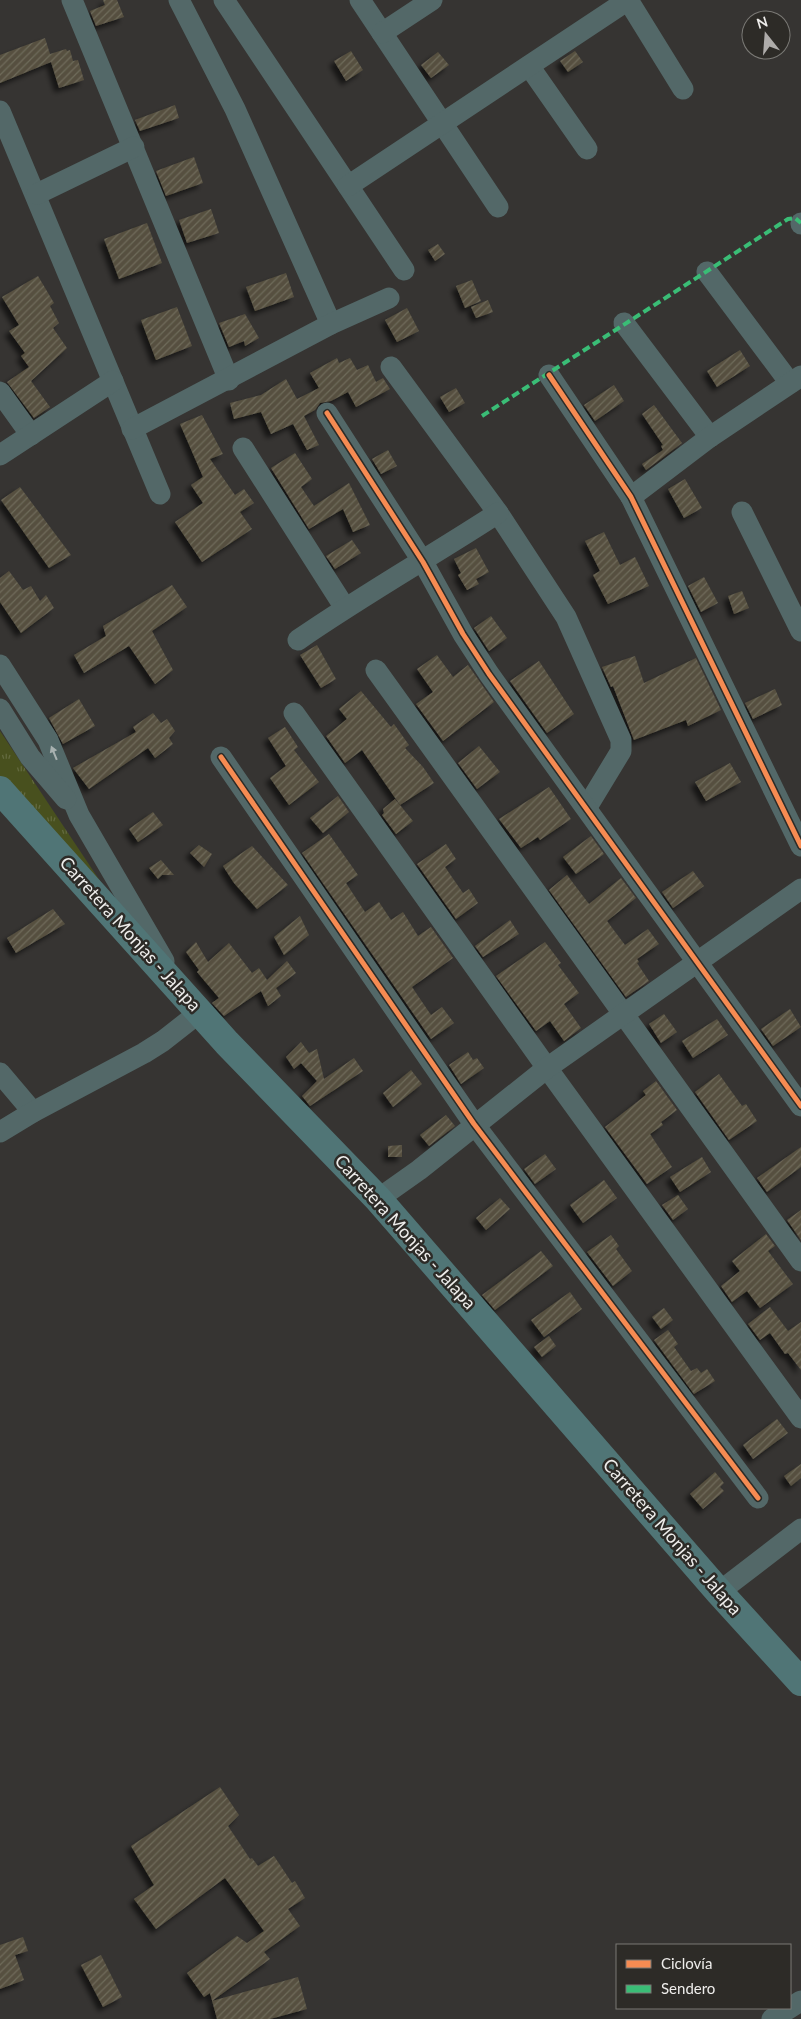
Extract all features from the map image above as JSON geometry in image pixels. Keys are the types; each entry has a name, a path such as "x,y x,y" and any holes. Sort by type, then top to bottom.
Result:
{"main road":[{"name":"Carretera Monjas - Jalapa","path":"0,790 182,990 227,1043 378,1199 719,1592 801,1682"}],"street":[{"path":"72,0 229,380"},
{"path":"179,0 235,109 331,324"},
{"path":"360,0 498,207"},
{"path":"382,33 432,0"},
{"path":"348,186 628,0 682,89"},
{"path":"227,1 404,270"},
{"path":"529,66 587,150"},
{"path":"0,111 37,194 160,494"},
{"path":"37,194 134,147"},
{"path":"631,497 710,437 796,379 707,272"},
{"path":"132,429 229,380 331,324 389,298"},
{"path":"624,323 710,437"},
{"path":"391,367 498,513 566,618 622,740 621,751 587,808"},
{"path":"548,376 631,497 801,846"},
{"path":"0,455 113,381"},
{"path":"0,392 31,435"},
{"path":"327,413 423,562 468,642 801,1106"},
{"path":"243,448 345,608"},
{"path":"742,512 801,631"},
{"path":"298,640 345,608 423,562 498,513"},
{"path":"0,665 48,740 78,814 182,990"},
{"path":"376,670 801,1261"},
{"path":"0,709 30,757 78,814"},
{"path":"294,713 547,1068 801,1418"},
{"path":"221,757 474,1124 758,1498"},
{"path":"378,1199 419,1170 474,1124 547,1068 625,1016 801,889"},
{"path":"0,1132 33,1112 144,1053 163,1041 200,1012"},
{"path":"0,1073 33,1112"},
{"path":"719,1592 801,1529"},
{"path":"772,2019 788,2009"}],"green space":[{"path":"0,731 124,917 0,808"}],"building":[{"path":"103,0 117,0 124,17 96,26 90,11 105,5"},
{"path":"45,38 50,54 66,49 67,51 70,50 73,61 78,60 84,80 59,88 51,62 0,83 0,55"},
{"path":"351,51 363,70 346,81 334,61"},
{"path":"575,51 583,62 568,72 560,61"},
{"path":"438,52 449,65 431,78 421,65"},
{"path":"175,105 179,118 140,131 135,120"},
{"path":"194,157 203,183 166,196 156,171"},
{"path":"211,209 219,233 187,243 179,220"},
{"path":"147,223 162,263 119,279 104,239"},
{"path":"438,244 445,254 435,261 428,250"},
{"path":"286,273 294,297 255,311 246,287"},
{"path":"38,276 54,303 50,306 59,323 53,328 67,348 31,381 50,407 34,418 7,382 29,367 21,356 25,353 9,331 19,325 2,297"},
{"path":"472,280 481,301 465,308 456,286"},
{"path":"488,300 493,312 476,318 471,307"},
{"path":"177,307 192,346 156,360 141,320"},
{"path":"407,308 419,331 397,342 385,320"},
{"path":"245,314 259,338 245,346 244,341 229,347 219,323"},
{"path":"740,350 750,366 717,387 707,371"},
{"path":"337,358 339,363 350,358 357,370 368,365 376,382 383,378 390,389 356,407 348,392 331,401 320,403 315,410 304,416 319,445 307,450 293,424 271,434 261,412 234,419 230,403 261,395 286,379 297,399 319,388 310,373"},
{"path":"614,385 624,401 595,421 584,405"},
{"path":"456,388 465,403 449,412 440,397"},
{"path":"654,405 682,443 646,470 642,464 663,450 661,446 663,445 642,414"},
{"path":"202,415 223,454 210,459 235,495 244,489 254,503 240,512 252,529 202,562 175,522 203,503 191,485 203,477 180,424"},
{"path":"388,450 397,466 381,474 372,459"},
{"path":"295,453 312,479 301,487 314,506 349,483 370,525 353,532 343,509 309,529 271,468"},
{"path":"685,479 702,508 684,518 668,489"},
{"path":"20,487 71,555 49,568 1,500"},
{"path":"604,532 620,565 635,557 649,586 608,604 593,575 600,571 585,541"},
{"path":"352,540 361,553 335,569 326,556"},
{"path":"476,548 489,572 476,579 479,584 467,590 458,575 461,573 454,559"},
{"path":"9,571 23,590 31,586 40,601 46,595 54,608 21,633 0,602 0,578"},
{"path":"704,577 718,603 701,612 688,586"},
{"path":"172,585 187,607 152,631 173,670 155,684 129,646 84,673 74,655 106,636 103,626"},
{"path":"742,591 749,608 734,614 728,596"},
{"path":"491,616 507,638 489,651 474,628"},
{"path":"317,645 336,679 321,688 300,655"},
{"path":"437,655 453,677 468,665 494,702 443,741 416,704 433,692 417,669"},
{"path":"635,656 644,683 696,658 721,710 688,726 686,720 634,740 613,686 611,687 602,667"},
{"path":"539,661 574,714 547,733 510,681"},
{"path":"775,689 782,705 753,719 745,703"},
{"path":"361,691 391,727 394,724 409,745 405,748 423,767 434,783 400,805 362,750 345,763 326,736 347,719 339,709"},
{"path":"79,699 95,726 63,744 49,718"},
{"path":"153,713 161,723 167,719 175,731 169,738 173,744 155,758 148,748 89,789 73,768 136,732 133,727"},
{"path":"285,727 298,747 294,750 319,782 289,805 270,778 286,766 268,738"},
{"path":"479,746 500,772 477,789 458,763"},
{"path":"730,763 741,782 706,801 695,782"},
{"path":"549,787 571,819 540,840 538,837 521,848 499,819"},
{"path":"338,796 349,812 323,833 310,818"},
{"path":"395,799 413,821 396,834 382,815 384,813 383,809"},
{"path":"153,812 163,825 138,842 129,829"},
{"path":"329,834 358,875 346,883 365,912 379,902 391,920 403,912 418,936 431,927 453,958 412,987 431,1015 442,1007 454,1023 431,1039 302,853"},
{"path":"591,836 604,854 576,874 563,857"},
{"path":"446,844 456,859 445,867 463,893 469,889 478,903 456,919 417,864"},
{"path":"199,845 212,854 204,867 190,853"},
{"path":"252,846 288,885 257,909 234,883 223,866"},
{"path":"161,860 174,875 162,875 158,879 149,868"},
{"path":"693,871 704,886 673,908 662,892"},
{"path":"567,875 589,904 621,878 636,898 607,921 625,945 648,929 659,944 637,959 639,962 637,963 649,981 626,997 549,890"},
{"path":"53,909 65,924 16,953 7,938"},
{"path":"300,916 309,935 284,955 274,937"},
{"path":"510,920 519,934 483,957 475,946"},
{"path":"196,942 208,962 229,943 252,973 259,968 267,980 287,961 296,973 276,988 281,996 268,1006 261,991 224,1016 212,1003 219,998 197,972 199,970 186,952"},
{"path":"545,942 561,963 558,965 579,993 564,1004 581,1028 564,1041 550,1021 536,1031 496,976"},
{"path":"790,1009 801,1027 773,1046 761,1029"},
{"path":"664,1014 677,1032 661,1043 649,1024"},
{"path":"717,1019 728,1035 693,1058 682,1041"},
{"path":"301,1042 309,1053 317,1049 324,1079 354,1058 363,1071 310,1106 302,1096 317,1081 301,1063 294,1069 286,1057"},
{"path":"468,1052 473,1060 477,1058 484,1068 461,1084 449,1065"},
{"path":"411,1070 422,1084 393,1107 383,1093"},
{"path":"719,1074 742,1106 746,1104 757,1121 729,1140 695,1092"},
{"path":"656,1081 677,1110 661,1122 663,1125 650,1134 672,1167 647,1184 605,1127 646,1095 643,1091"},
{"path":"446,1115 455,1126 429,1146 420,1135"},
{"path":"402,1145 402,1157 388,1157 388,1146"},
{"path":"801,1147 801,1167 767,1192 757,1178"},
{"path":"545,1154 556,1169 535,1184 524,1169"},
{"path":"702,1157 711,1172 680,1192 670,1177"},
{"path":"604,1180 617,1198 583,1223 570,1205"},
{"path":"678,1195 688,1209 673,1220 662,1205"},
{"path":"500,1198 510,1209 486,1230 476,1218"},
{"path":"801,1210 801,1240 787,1220"},
{"path":"766,1234 775,1246 768,1251 793,1284 760,1308 747,1291 732,1302 721,1286 740,1271 732,1261"},
{"path":"611,1235 619,1246 616,1249 632,1271 613,1286 587,1252"},
{"path":"541,1251 553,1266 495,1310 482,1295"},
{"path":"570,1292 582,1309 544,1337 531,1320"},
{"path":"770,1307 788,1331 801,1322 801,1370 788,1353 785,1354 770,1333 760,1340 748,1324"},
{"path":"664,1308 673,1320 661,1329 652,1317"},
{"path":"668,1330 678,1344 674,1347 691,1371 697,1368 701,1373 707,1369 715,1381 694,1394 654,1340"},
{"path":"549,1336 556,1346 542,1357 534,1347"},
{"path":"777,1419 788,1433 753,1459 743,1445"},
{"path":"801,1464 801,1478 791,1486 784,1476"},
{"path":"715,1472 724,1483 720,1487 724,1491 703,1509 690,1494"},
{"path":"220,1787 239,1815 228,1826 250,1859 252,1858 258,1866 274,1856 292,1883 295,1881 305,1898 288,1909 300,1926 264,1952 270,1959 212,2001 210,1993 204,1997 187,1973 237,1936 247,1943 264,1931 225,1878 156,1929 134,1899 154,1885 131,1846"},
{"path":"23,1937 28,1951 15,1955 24,1980 0,1989 0,1945"},
{"path":"101,1955 122,1997 103,2007 81,1965"},
{"path":"298,1977 307,2009 270,2019 217,2019 212,2001"}],"marked path":[{"path":"482,416 788,219 795,218 801,223"}],"cycle path":[{"path":"549,375 631,497 801,846"},
{"path":"327,413 423,562 463,634 489,674 801,1106"},
{"path":"221,757 474,1124 758,1498"}]}
